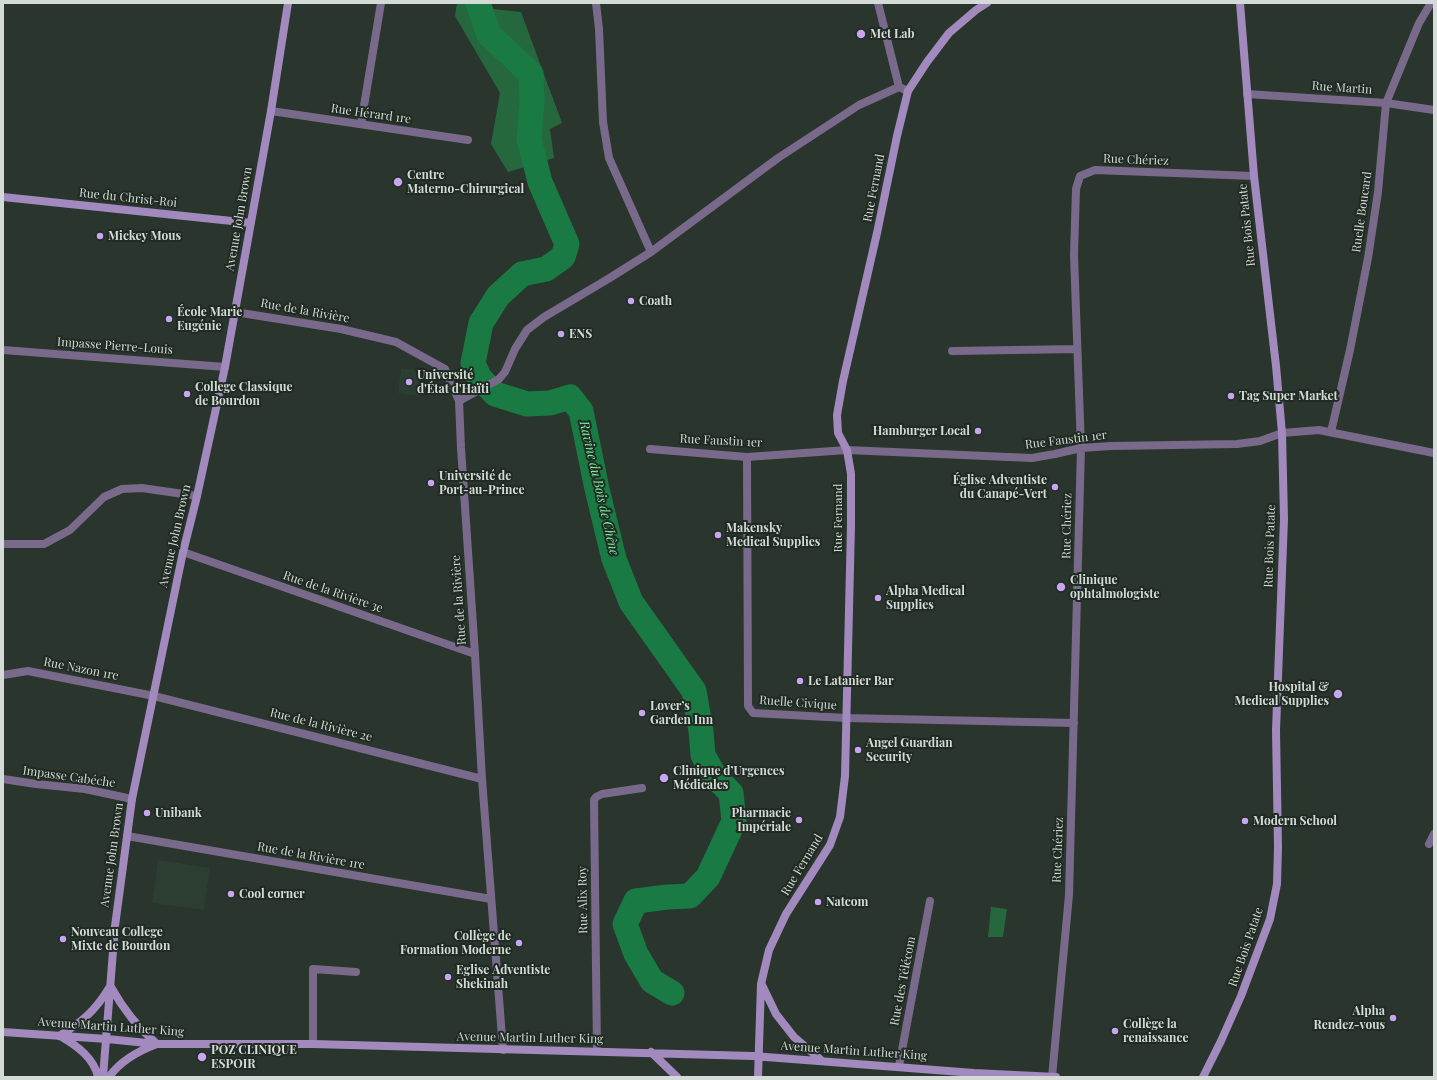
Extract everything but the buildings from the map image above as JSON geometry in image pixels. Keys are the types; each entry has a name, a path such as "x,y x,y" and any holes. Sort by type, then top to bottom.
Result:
{"street":[{"name":"Avenue John Brown","path":"103,1077 115,926 132,799 183,552 198,496 236,312 288,3"},
{"path":"361,124 381,3"},
{"path":"596,3 599,29 603,122 609,158 651,252"},
{"path":"878,3 899,87"},
{"name":"Rue Fernand","path":"758,1077 761,984 769,950 786,914 830,845 840,816 844,776 851,526 850,474 847,450 838,434 837,415 843,381 878,233 897,136 908,91 927,62 950,33 976,10 987,3"},
{"name":"Rue Bois Patate","path":"1203,1077 1224,1035 1250,975 1270,919 1277,884 1278,847 1276,730 1284,519 1282,433 1276,366 1254,176 1240,3"},
{"name":"Ruelle Boucard","path":"1331,432 1350,350 1368,258 1378,192 1386,103 1419,23 1431,3"},
{"path":"459,401 499,379 505,372 515,349 526,330 544,317 608,280 651,252 778,158 859,105 899,87 908,91"},
{"name":"Rue Martin","path":"1247,94 1386,103 1434,110"},
{"name":"Rue Hérard 1re","path":"271,111 468,140"},
{"name":"Rue Chériez","path":"1052,1077 1069,894 1074,723 1081,448 1074,255 1076,189 1080,176 1095,170 1254,176"},
{"name":"Rue du Christ-Roi","path":"3,197 251,223"},
{"name":"Rue de la Rivière","path":"236,312 341,329 396,342 445,369 459,401 482,779 503,1050"},
{"path":"952,352 1077,349"},
{"name":"Impasse Pierre-Louis","path":"3,350 225,367"},
{"name":"Rue Faustin 1er","path":"650,449 747,457 847,450 1032,458 1081,448 1111,446 1237,444 1260,441 1282,433 1313,430 1331,432 1434,453"},
{"name":"Ruelle Civique","path":"747,457 748,706 753,713 846,718 1074,723"},
{"path":"3,544 44,544 70,530 104,497 122,489 142,488 198,496"},
{"name":"Rue de la Rivière 3e","path":"183,552 475,654"},
{"name":"Rue Nazon 1re","path":"3,675 28,671 154,696"},
{"name":"Rue de la Rivière 2e","path":"154,696 482,779"},
{"name":"Impasse Cabéche","path":"3,779 85,789 132,799"},
{"name":"Rue Alix Roy","path":"596,1051 594,800 602,794 642,788"},
{"path":"1430,844 1434,834"},
{"name":"Rue de la Rivière 1re","path":"127,836 491,899"},
{"name":"Rue des Télécom","path":"899,1066 930,901"},
{"path":"312,1044 313,969 356,972"},
{"path":"761,984 776,1014 794,1038 821,1060"},
{"path":"59,1036 75,1027 89,1015 101,1002 111,986"},
{"path":"109,1077 123,1061 139,1050 156,1044 142,1032 130,1018 111,986"},
{"name":"Avenue Martin Luther King","path":"3,1032 156,1044 312,1044 758,1056 974,1073 1056,1077"},
{"path":"59,1036 76,1045 88,1058 98,1077"},
{"path":"651,1052 677,1077"}],"shaded area":[{"name":"Université d'État d'Haïti","path":"401,368 421,371 418,396 398,393"},
{"path":"158,860 210,868 204,910 152,903"}],"green space":[{"path":"457,3 491,3 493,9 521,12 562,123 550,129 554,158 508,172 491,144 500,93 455,16"},
{"path":"991,907 1007,909 1003,937 988,937"}],"waterway":[{"name":"Ravine du Bois de Chêne","path":"478,3 489,35 531,74 532,103 529,139 540,182 567,244 563,257 546,269 522,274 498,296 481,323 473,363 479,377 495,394 527,404 550,403 570,397 581,411 597,489 614,559 631,602 694,691 701,731 703,755 715,777 731,793 734,821 708,877 690,896 636,901 625,924 636,954 652,981 672,993"}],"place":[{"name":"Met Lab","path":"861,34"},
{"name":"Centre Materno-Chirurgical","path":"398,182"},
{"name":"Mickey Mous","path":"100,236"},
{"name":"Coath","path":"631,301"},
{"name":"École Marie Eugénie","path":"169,319"},
{"name":"ENS","path":"561,334"},
{"name":"Université d'État d'Haïti","path":"409,382"},
{"name":"College Classique de Bourdon","path":"187,394"},
{"name":"Tag Super Market","path":"1231,396"},
{"name":"Hamburger Local","path":"978,431"},
{"name":"Université de Port-au-Prince","path":"431,483"},
{"name":"Église Adventiste du Canapé-Vert","path":"1055,487"},
{"name":"Makensky Medical Supplies","path":"718,535"},
{"name":"Clinique ophtalmologiste","path":"1061,587"},
{"name":"Alpha Medical Supplies","path":"878,598"},
{"name":"Le Latanier Bar","path":"800,681"},
{"name":"Hospital & Medical Supplies","path":"1338,694"},
{"name":"Lover’s Garden Inn","path":"642,713"},
{"name":"Angel Guardian Security","path":"858,750"},
{"name":"Clinique d’Urgences Médicales","path":"664,778"},
{"name":"Unibank","path":"147,813"},
{"name":"Pharmacie Impériale","path":"799,820"},
{"name":"Modern School","path":"1245,821"},
{"name":"Cool corner","path":"231,894"},
{"name":"Natcom","path":"818,902"},
{"name":"Nouveau College Mixte de Bourdon","path":"63,939"},
{"name":"Collège de Formation Moderne","path":"519,943"},
{"name":"Eglise Adventiste Shekinah","path":"448,977"},
{"name":"Alpha Rendez-vous","path":"1393,1018"},
{"name":"Collège la renaissance","path":"1115,1031"},
{"name":"POZ CLINIQUE ESPOIR","path":"202,1057"}]}
